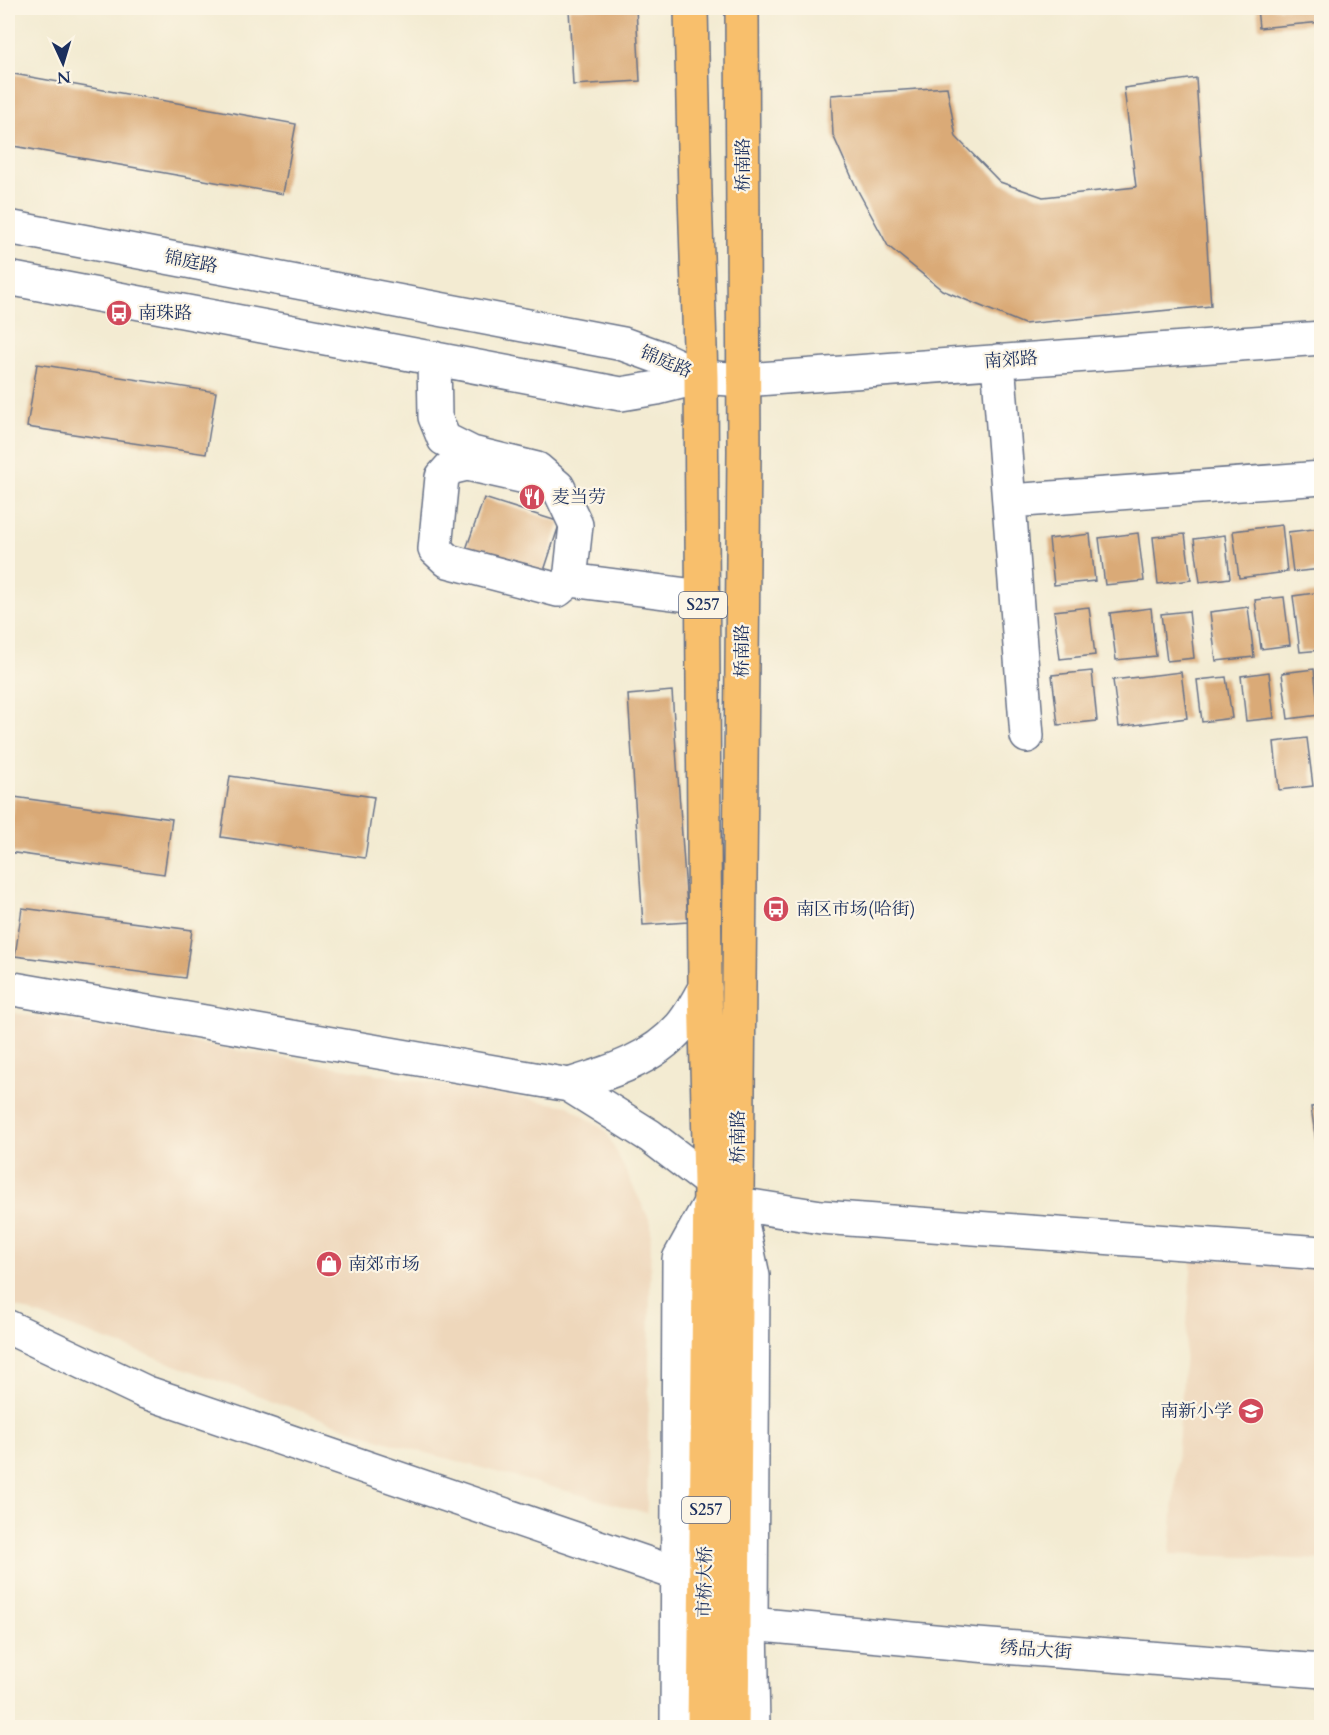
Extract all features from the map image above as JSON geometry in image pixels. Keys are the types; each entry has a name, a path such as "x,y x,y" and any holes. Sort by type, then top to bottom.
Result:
{"main road":[{"name":"桥南路","path":"691,8 701,377 705,988 719,1196 722,1294"},
{"name":"桥南路","path":"719,1196 744,380 742,8"},
{"name":"市桥大桥","path":"704,1728 722,1294"},
{"name":"市桥大桥","path":"722,1294 732,1728"}],"street":[{"name":"锦庭路","path":"8,227 622,344 659,357 701,377"},
{"name":"锦庭路","path":"8,278 621,394 701,377"},
{"name":"南郊路","path":"701,377 744,380 1322,338"},
{"path":"434,358 435,417 444,439 472,453 537,469 558,487 576,525 570,580 558,590 448,561 435,549 442,477 450,468 467,464 552,483"},
{"path":"998,361 1027,736"},
{"path":"1010,501 1322,478"},
{"path":"570,580 703,597"},
{"path":"8,988 569,1085 650,1136 719,1196 753,1276 751,1624 753,1728"},
{"path":"569,1085 629,1064 660,1046 680,1027 705,988"},
{"path":"719,1196 821,1217 1322,1253"},
{"path":"677,1728 679,1259 719,1196"},
{"path":"8,1327 145,1392 678,1574"},
{"name":"绣品大街","path":"751,1624 977,1645 1322,1671"}],"shaded area":[{"name":"南郊市场","path":"8,1012 568,1106 606,1131 651,1223 647,1513 383,1441 8,1304"},
{"name":"南新小学","path":"1192,1258 1321,1268 1321,1560 1170,1554"}],"building":[{"path":"569,8 636,8 640,81 573,85"},
{"path":"1257,8 1322,8 1322,22 1259,28"},
{"path":"8,73 296,124 283,194 8,145"},
{"path":"1196,78 1211,306 1024,324 942,290 888,246 857,189 833,135 831,95 947,87 956,137 1000,182 1043,197 1136,187 1124,88"},
{"path":"37,364 216,392 206,454 27,427"},
{"path":"484,498 560,522 541,580 464,555"},
{"path":"1282,525 1287,572 1239,578 1233,531"},
{"path":"1322,528 1322,569 1293,572 1288,532"},
{"path":"1138,533 1144,581 1105,585 1099,538"},
{"path":"1090,534 1095,581 1054,585 1049,539"},
{"path":"1185,534 1191,580 1158,584 1153,537"},
{"path":"1225,535 1230,578 1200,582 1194,539"},
{"path":"1322,592 1322,650 1300,652 1293,596"},
{"path":"1284,597 1290,645 1261,649 1255,600"},
{"path":"1089,607 1095,655 1060,659 1054,611"},
{"path":"1248,607 1254,657 1216,661 1210,612"},
{"path":"1151,608 1156,656 1116,660 1110,613"},
{"path":"1189,611 1194,658 1167,661 1161,614"},
{"path":"1314,669 1319,715 1288,719 1282,673"},
{"path":"1092,671 1097,721 1058,725 1052,675"},
{"path":"1181,672 1187,718 1119,727 1113,680"},
{"path":"1269,672 1274,718 1246,721 1241,676"},
{"path":"1226,677 1232,718 1202,722 1197,680"},
{"path":"672,691 688,922 643,925 628,695"},
{"path":"1307,738 1313,786 1279,790 1274,742"},
{"path":"230,776 374,797 365,858 221,837"},
{"path":"14,797 172,819 164,874 8,852"},
{"path":"22,908 192,930 185,978 15,956"},
{"path":"1322,1034 1322,1080 1320,1080 1315,1035"},
{"path":"1322,1106 1322,1147 1317,1148 1311,1107"}],"place":[{"name":"南珠路","path":"119,313"},
{"name":"麦当劳","path":"532,497"},
{"name":"南区市场(哈街)","path":"776,909"},
{"name":"南郊市场","path":"329,1264"},
{"name":"南新小学","path":"1251,1411"}]}
